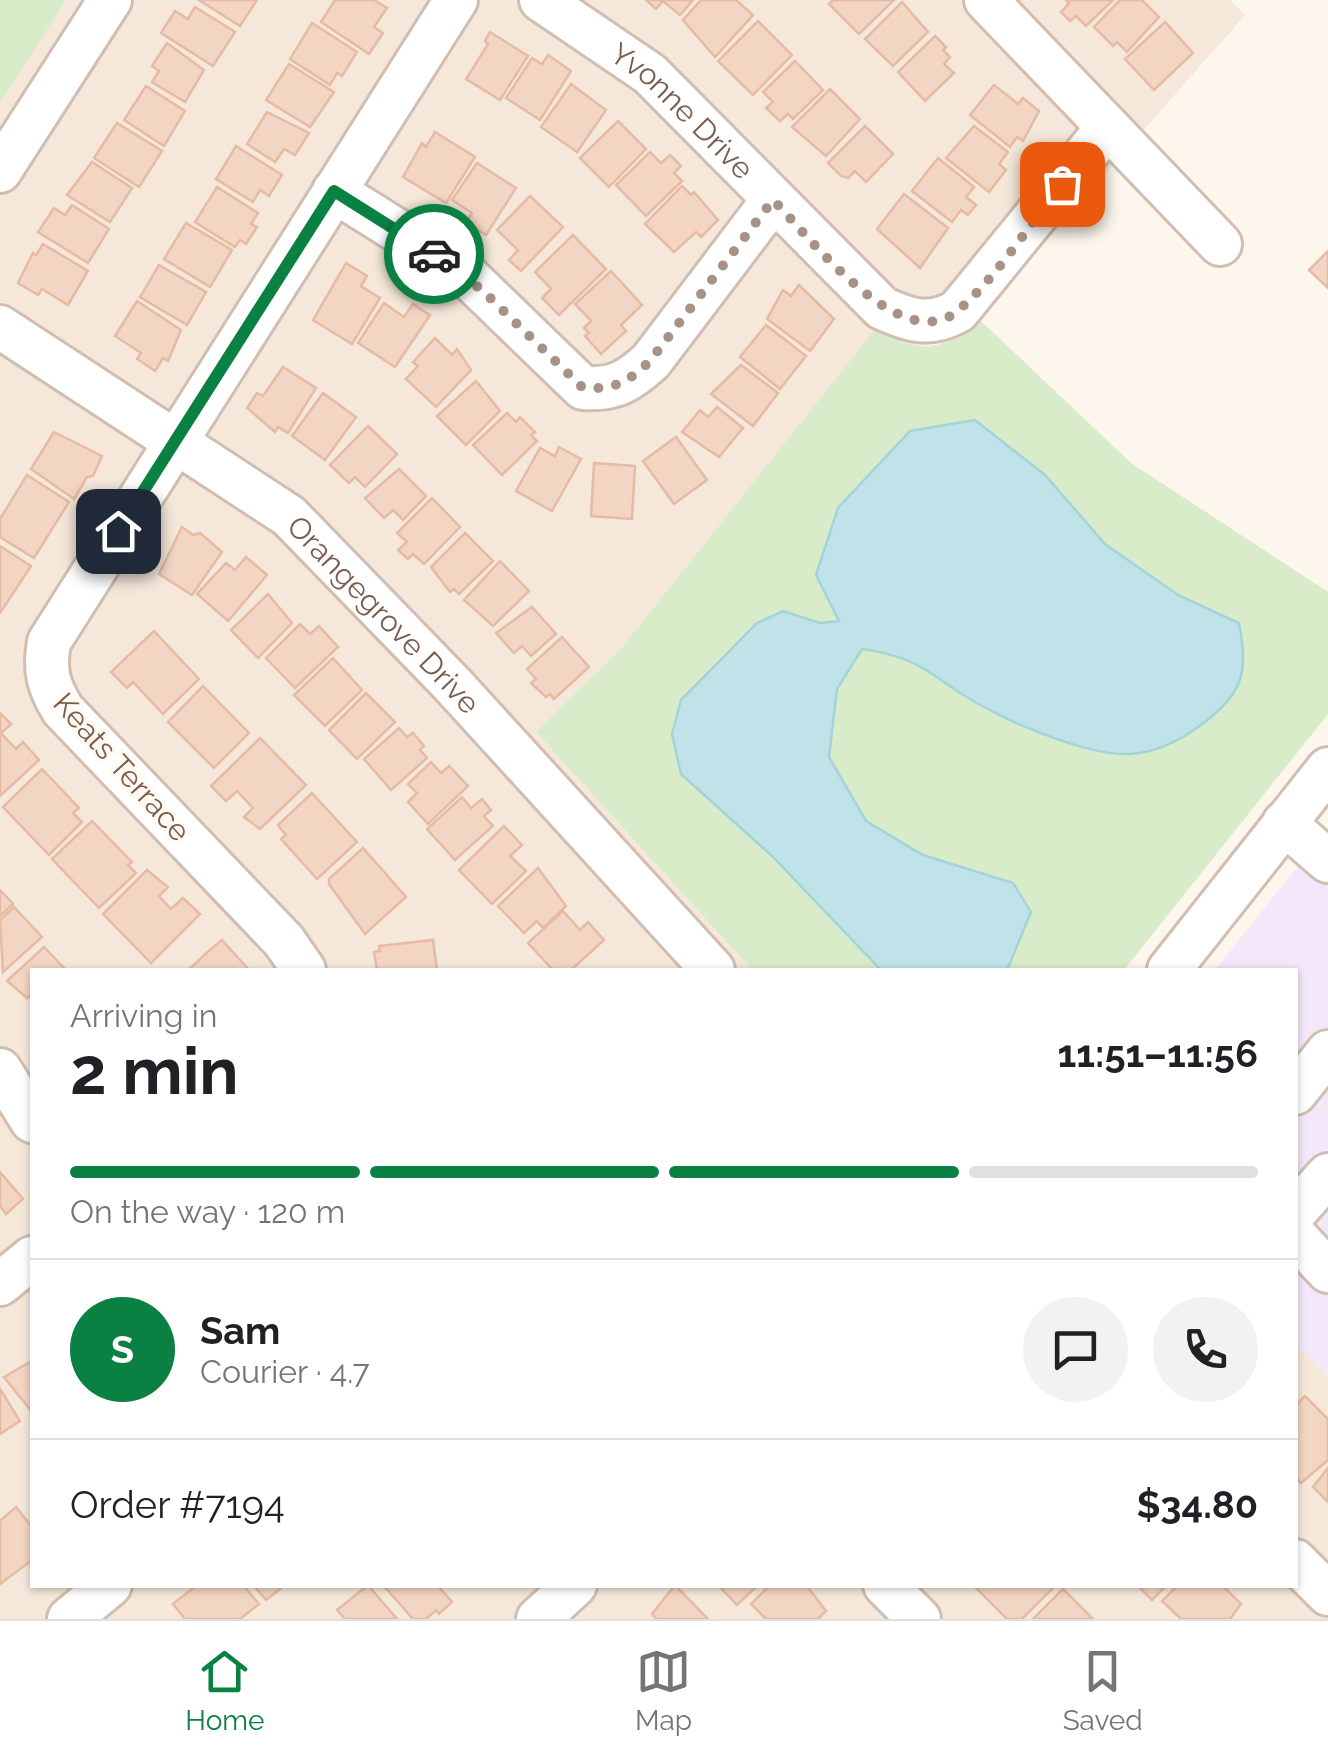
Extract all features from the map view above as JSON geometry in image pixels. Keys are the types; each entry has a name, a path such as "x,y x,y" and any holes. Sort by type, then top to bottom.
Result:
{"street":[{"path":"0,171 110,0"},
{"name":"Keats Terrace","path":"303,968 284,942 63,710 50,689 45,666 49,642 456,0"},
{"name":"Yvonne Drive","path":"541,0 650,74 882,308 911,321 940,321 972,296 1108,127"},
{"path":"986,0 1220,244"},
{"path":"334,191 462,272 583,388 607,389 628,381 650,361 773,200"},
{"name":"Orangegrove Drive","path":"0,327 176,438 288,516 318,543 710,968"},
{"path":"1170,968 1328,769"},
{"path":"1284,823 1328,862"},
{"path":"1298,1089 1328,1052"},
{"path":"0,1070 30,1118"},
{"path":"1298,1209 1328,1174"},
{"path":"1298,1239 1328,1271"},
{"path":"0,1284 30,1260"},
{"path":"1298,1564 1328,1594"},
{"path":"69,1619 106,1588"},
{"path":"538,1619 573,1588"},
{"path":"888,1588 919,1619"}],"shaded area":[{"path":"0,0 1230,0 1245,15 966,332 950,342 912,347 892,340 877,328 624,645 536,732 750,968 30,968 30,1588 1298,1588 1298,1346 1328,1376 1328,1619 0,1619"},
{"path":"1328,828 1328,1376 1298,1346 1298,968 1217,968"}],"green space":[{"path":"0,0 66,0 0,103"},
{"path":"978,318 1131,463 1328,592 1328,714 1126,968 750,968 536,732 624,645 877,327 916,346 942,343"}],"water":[{"path":"975,420 1045,475 1105,544 1178,595 1239,623 1242,668 1228,701 1205,722 1170,744 1129,754 1095,750 1035,731 984,707 915,664 862,649 837,689 829,757 866,821 923,855 1013,883 1031,912 1008,968 879,968 772,856 681,774 672,734 681,700 757,623 783,611 820,623 839,621 816,575 838,508 910,431"}],"building":[{"path":"199,0 257,0 240,26"},
{"path":"335,0 374,0 387,8 374,27 383,33 369,54 321,22"},
{"path":"646,0 693,0 680,15 663,1 656,9"},
{"path":"701,0 736,0 753,15 715,57 683,20"},
{"path":"833,0 894,0 859,34 829,4"},
{"path":"1066,0 1113,0 1086,26 1076,16 1070,21 1061,12 1069,3"},
{"path":"1120,0 1142,0 1159,17 1127,52 1117,42 1113,46 1094,27"},
{"path":"902,2 928,32 893,66 865,39"},
{"path":"195,7 235,32 213,66 161,33 175,11 188,19"},
{"path":"758,21 792,55 753,95 718,61"},
{"path":"1165,22 1193,53 1154,90 1125,59"},
{"path":"312,23 357,52 342,76 337,73 330,85 290,59"},
{"path":"490,32 528,56 500,100 466,79 488,44 485,41"},
{"path":"935,36 950,57 944,64 954,73 925,101 898,72"},
{"path":"167,43 204,70 185,102 152,82 159,71 152,66"},
{"path":"548,55 571,71 540,120 506,98 532,58 542,64"},
{"path":"795,61 823,90 793,119 788,114 780,121 766,108 773,102 763,92"},
{"path":"289,64 334,92 310,127 266,100"},
{"path":"571,84 606,110 577,152 541,127"},
{"path":"994,85 1018,104 1023,98 1039,111 1023,141 1017,137 1010,147 970,115"},
{"path":"146,86 185,111 164,146 124,120"},
{"path":"830,89 860,119 826,156 792,127"},
{"path":"267,112 309,133 295,155 284,149 275,162 247,144"},
{"path":"618,121 646,149 609,187 580,158"},
{"path":"117,123 162,151 139,187 94,158"},
{"path":"865,126 893,154 866,182 855,171 848,178 841,176 828,163"},
{"path":"974,126 1008,152 999,164 1006,170 989,192 946,158"},
{"path":"435,132 475,157 446,203 403,177 422,143 426,147"},
{"path":"236,146 282,175 269,196 260,190 253,202 216,179"},
{"path":"650,152 661,163 670,155 681,166 674,173 682,181 646,216 616,185"},
{"path":"938,158 974,187 966,197 976,205 968,215 961,210 952,222 912,191"},
{"path":"92,162 132,188 110,222 67,195"},
{"path":"477,163 516,188 486,235 466,222 472,213 452,200"},
{"path":"682,186 691,195 694,192 718,220 701,237 696,232 674,252 645,224"},
{"path":"217,187 258,213 251,224 257,227 246,244 240,240 235,247 195,222"},
{"path":"904,194 948,228 920,268 877,229"},
{"path":"530,196 563,227 521,271 509,260 518,250 497,230"},
{"path":"72,205 109,229 88,263 38,232 54,208 65,215"},
{"path":"186,223 232,250 210,287 164,259"},
{"path":"573,235 606,269 559,315 542,298 551,289 535,272"},
{"path":"43,244 88,271 68,305 42,289 38,295 18,283 33,253 36,255"},
{"path":"1328,251 1328,288 1309,270"},
{"path":"346,263 367,276 361,286 380,298 352,344 313,320"},
{"path":"159,265 206,292 187,325 140,297"},
{"path":"611,271 642,305 621,325 626,331 601,354 585,336 589,333 584,328 591,321 575,304"},
{"path":"799,285 834,319 810,351 767,319 783,290 791,296"},
{"path":"137,301 181,330 168,361 163,358 155,371 137,359 141,353 115,336"},
{"path":"384,303 404,317 413,304 430,315 395,367 358,343"},
{"path":"766,325 806,356 780,389 740,357"},
{"path":"435,338 452,355 457,349 471,370 436,407 406,379 418,366 413,362"},
{"path":"741,365 778,393 753,426 711,394"},
{"path":"283,367 316,388 288,433 278,427 275,432 247,408 257,393 263,396"},
{"path":"476,381 500,411 466,445 437,416"},
{"path":"323,393 356,417 325,460 292,436"},
{"path":"717,407 743,428 719,457 682,432 700,410 708,417"},
{"path":"507,413 516,422 520,417 535,432 531,435 537,441 502,475 473,445"},
{"path":"368,426 397,454 365,487 355,477 349,483 330,465"},
{"path":"54,432 102,456 93,476 87,477 74,499 31,469"},
{"path":"676,437 707,480 674,504 643,461"},
{"path":"559,447 581,459 552,511 516,491 540,448 555,456"},
{"path":"594,463 635,466 632,519 591,516"},
{"path":"399,469 426,496 403,520 393,510 384,518 365,498"},
{"path":"27,475 69,502 34,558 0,537 0,519"},
{"path":"432,498 460,527 424,564 413,554 408,559 398,550 407,542 397,533"},
{"path":"182,527 193,535 200,533 222,552 192,595 159,574"},
{"path":"465,533 493,561 459,594 454,589 450,592 431,567"},
{"path":"0,546 31,566 0,613"},
{"path":"246,557 267,575 228,621 197,594 226,563 235,570"},
{"path":"500,561 529,591 493,626 464,600"},
{"path":"268,594 292,623 258,658 231,630"},
{"path":"532,607 556,634 531,656 522,646 514,653 496,633"},
{"path":"300,624 310,634 319,626 338,647 295,688 266,658"},
{"path":"154,631 199,679 163,714 133,682 127,688 111,672"},
{"path":"562,637 589,667 554,699 531,683 536,679 527,669"},
{"path":"333,658 362,690 325,726 294,695"},
{"path":"203,686 249,733 214,768 168,722"},
{"path":"366,693 395,722 357,759 329,730"},
{"path":"0,713 11,724 1,733 16,749 23,742 39,760 0,796"},
{"path":"399,728 407,737 413,733 424,746 420,750 427,758 391,790 364,759"},
{"path":"260,738 306,785 260,829 244,817 253,808 237,791 226,801 211,786"},
{"path":"431,762 441,773 449,766 468,786 428,824 408,802 417,793 408,784"},
{"path":"42,769 79,808 73,813 82,822 49,855 3,807"},
{"path":"312,793 357,842 317,879 281,839 286,835 278,825"},
{"path":"462,797 471,808 482,799 491,810 484,816 493,826 455,860 427,829"},
{"path":"92,821 132,862 128,865 136,873 99,908 52,859"},
{"path":"504,826 522,845 510,856 526,871 492,904 459,870"},
{"path":"363,848 406,897 365,934 329,884 329,879"},
{"path":"538,868 566,906 543,928 537,921 524,933 498,906"},
{"path":"147,870 168,887 159,896 171,909 183,898 200,914 151,963 103,914"},
{"path":"0,890 13,904 0,916"},
{"path":"14,907 42,937 3,972 0,920"},
{"path":"563,911 580,930 588,922 604,940 573,968 551,968 528,943"},
{"path":"222,940 247,968 190,968"},
{"path":"433,940 437,968 377,968 374,952 380,951 379,946"},
{"path":"44,947 64,968 30,968 27,998 7,981"},
{"path":"0,1172 23,1199 6,1214 0,1206"},
{"path":"30,1362 30,1410 4,1377"},
{"path":"0,1389 20,1421 0,1434"},
{"path":"1305,1396 1328,1419 1328,1460 1301,1483 1298,1480 1298,1403"},
{"path":"1328,1468 1328,1502 1313,1487"},
{"path":"16,1507 30,1524 30,1562 0,1584 0,1521"},
{"path":"193,1588 246,1588 259,1604 240,1619 185,1619 173,1604"},
{"path":"256,1588 281,1588 266,1600"},
{"path":"364,1588 371,1588 397,1619 345,1619 337,1610"},
{"path":"386,1588 440,1588 452,1602 439,1614 436,1610 426,1619 413,1619"},
{"path":"673,1588 678,1588 708,1619 656,1619 652,1614"},
{"path":"721,1588 755,1588 737,1605"},
{"path":"767,1588 808,1588 826,1611 818,1619 766,1619 751,1604"},
{"path":"976,1588 1053,1588 1022,1619 1007,1619"},
{"path":"1140,1588 1164,1588 1152,1600"},
{"path":"1175,1588 1225,1588 1241,1604 1230,1619 1181,1619 1162,1601"},
{"path":"1063,1589 1093,1619 1033,1619"}],"way so far":[{"path":"434,254 462,272 583,388 607,389 628,381 650,361 773,200 882,308 911,321 940,321 958,311 972,296 1062,184"}],"route":[{"path":"118,531 334,191 434,254"}]}
